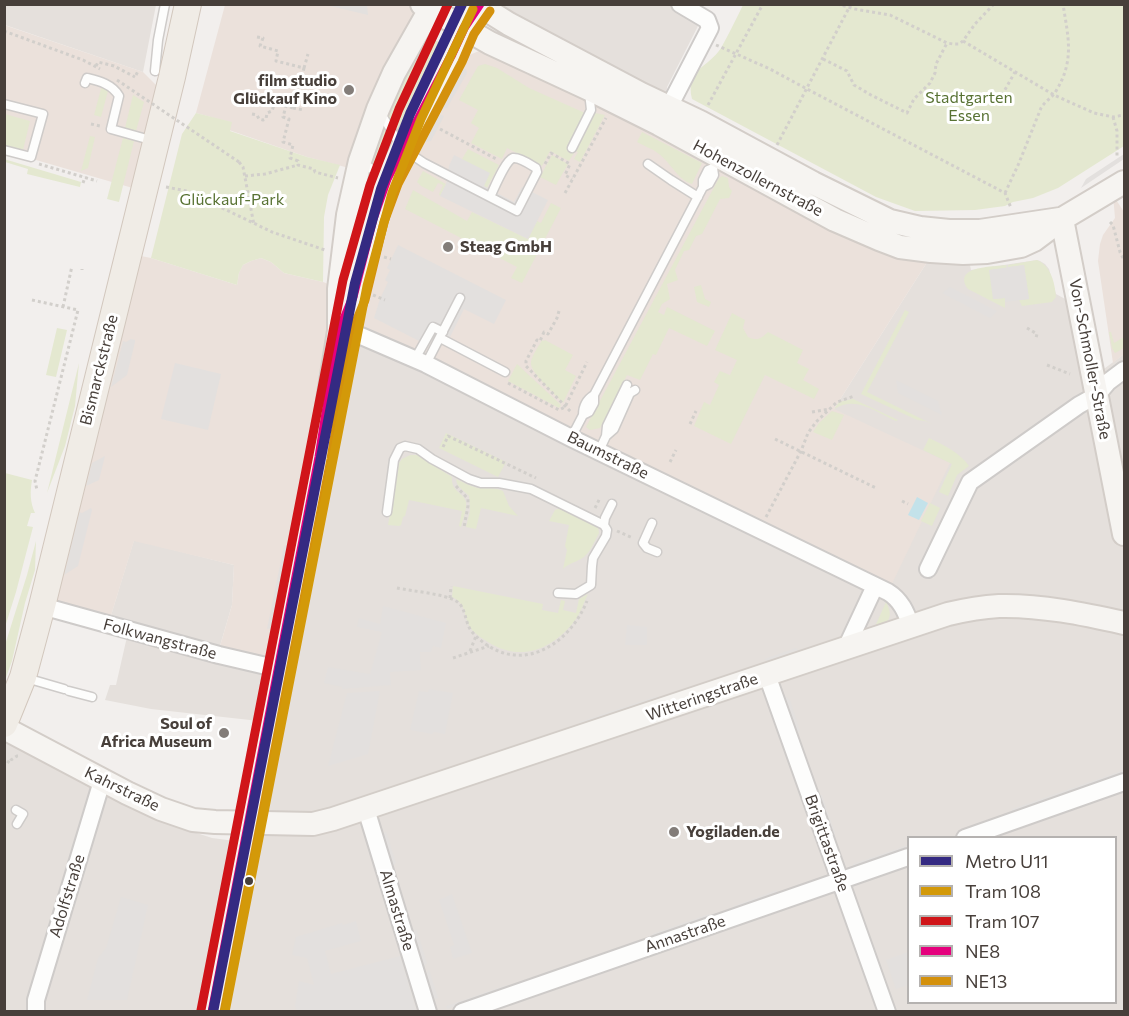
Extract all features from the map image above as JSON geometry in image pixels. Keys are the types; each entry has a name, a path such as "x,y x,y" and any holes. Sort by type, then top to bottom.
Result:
{"main road":[{"name":"Bismarckstraße","path":"4,723 23,677 42,606 156,142 183,7"}],"street":[{"path":"669,107 710,28 707,20 680,4"},
{"path":"212,1011 319,457 339,331 339,297 348,215 360,161 394,72 428,6 472,11 387,179 373,219 353,297 339,331"},
{"name":"Hohenzollernstraße","path":"472,11 490,43 722,155 890,220 920,228 980,231 1062,219 1125,182"},
{"name":"Hohenzollernstraße","path":"472,11 509,24 641,94 700,122 722,155"},
{"name":"Von-Schmoller-Straße","path":"1062,219 1125,534"},
{"name":"Baumstraße","path":"339,331 361,336 420,362 571,438 602,444 628,471 760,530 888,592 897,599 911,626"},
{"path":"928,569 970,482 1079,405 1097,395 1108,382 1125,370"},
{"path":"846,648 875,586"},
{"name":"Folkwangstraße","path":"42,606 219,655 279,669"},
{"name":"Witteringstraße","path":"247,823 313,824 333,819 934,618 965,610 1000,606 1045,609 1125,623"},
{"name":"Brigittastraße","path":"767,675 887,1011"},
{"name":"Kahrstraße","path":"4,728 102,781 161,809 205,822 247,823"},
{"name":"Adolfstraße","path":"36,1011 36,1000 102,781"},
{"path":"967,836 1125,782"},
{"name":"Almastraße","path":"366,809 428,1011"},
{"name":"Annastraße","path":"462,1011 907,858"}],"lane":[{"name":"Bismarckstraße","path":"155,70 158,40 183,7"},
{"path":"85,82 87,78 102,82 113,88 119,96 111,129 156,142"},
{"path":"572,148 591,110 589,89"},
{"path":"4,104 43,114 31,157 4,150"},
{"path":"378,109 402,148 424,163 489,197 517,211 537,172 533,166 517,158 512,159 506,164 489,197"},
{"path":"571,438 582,418 583,408 588,399 594,395 703,187 703,180 708,170 722,155"},
{"path":"360,161 387,179"},
{"path":"648,164 698,196"},
{"path":"441,335 460,298"},
{"path":"420,362 433,327 441,335 505,372"},
{"path":"602,444 607,426 627,385"},
{"path":"602,444 614,429 630,393 635,390"},
{"path":"387,512 394,460 400,448 405,446 418,448 432,459 468,479 481,483 499,483 531,489 604,525 607,530 593,558 591,585 576,594 558,594"},
{"path":"604,525 612,504"},
{"path":"652,524 643,543 647,548 657,552"},
{"path":"23,677 92,697"},
{"path":"16,810 23,814 17,824"}],"path":[{"path":"700,122 763,4"},
{"path":"837,4 890,15 953,44 963,41 994,4"},
{"path":"1005,193 1041,108 1053,94 1067,68 1069,36 1063,4"},
{"path":"776,147 850,6"},
{"path":"4,31 97,66 98,62 114,66 129,74 136,74"},
{"path":"257,37 263,38 260,46 278,51 276,61 304,68"},
{"path":"704,41 771,69 1005,193 1013,216"},
{"path":"963,41 1053,94 1094,113 1113,117 1125,115"},
{"path":"823,59 847,71 854,85 907,113 914,99 930,83 936,64 947,43"},
{"path":"293,108 308,54"},
{"path":"1002,95 1015,72"},
{"path":"117,80 242,164 254,225"},
{"path":"252,114 257,115 259,119 266,119 267,113 278,104 304,110"},
{"path":"286,106 284,117 289,118 283,142 293,145 290,158 298,161 298,165"},
{"path":"565,194 608,114"},
{"path":"1113,117 1117,131 1116,156"},
{"path":"91,124 99,126"},
{"path":"440,129 506,164"},
{"path":"546,163 551,153 570,164 565,175 572,179"},
{"path":"31,157 36,163 98,181"},
{"path":"245,176 266,174 298,165 336,177"},
{"path":"84,183 85,177"},
{"path":"166,186 193,194 280,236 343,255"},
{"path":"1110,222 1125,260"},
{"path":"384,257 391,259"},
{"path":"63,307 72,266"},
{"path":"373,295 386,300"},
{"path":"32,300 78,310 35,481 37,490"},
{"path":"559,311 548,334 544,332 540,341 537,340 526,361 526,366 565,407 582,418"},
{"path":"1027,328 1037,334 1036,338"},
{"path":"565,407 587,362"},
{"path":"1047,365 1070,374"},
{"path":"760,530 816,422 837,402 854,396"},
{"path":"812,412 831,408"},
{"path":"690,424 696,411"},
{"path":"775,439 876,488"},
{"path":"670,462 676,450"},
{"path":"456,472 454,482 468,499 464,527"},
{"path":"593,512 600,498"},
{"path":"902,501 908,504"},
{"path":"397,588 450,598 458,602 462,606 468,626 489,646 505,653 527,655 545,650 560,640 578,618 589,596 591,585"},
{"path":"450,598 452,586"},
{"path":"470,651 477,636"},
{"path":"453,658 489,646"},
{"path":"7,761 10,763 17,756 24,758"}],"shaded area":[{"path":"419,4 353,169 307,157 229,130 231,123 196,113 225,5"},
{"path":"484,4 676,5 687,11 698,26 667,87 666,103"},
{"path":"5,5 156,5 143,72 5,25"},
{"path":"326,5 367,5 368,15"},
{"path":"4,25 143,72 167,96 143,191 5,151"},
{"path":"479,51 496,55 526,74 588,93 931,256 834,409 950,463 889,590 350,329 369,261 396,190 415,149 467,56"},
{"path":"466,69 467,73 447,108 436,110 457,71"},
{"path":"433,116 444,116 431,141 418,143"},
{"path":"1124,154 1124,159 1081,188 1086,179"},
{"path":"454,155 490,173 484,186 514,202 522,187 548,200 528,239 440,196 446,184 449,166"},
{"path":"1113,195 1124,212 1124,354 1113,363 1098,261 1103,235 1115,218"},
{"path":"398,245 506,300 494,324 464,309 446,345 425,334 421,342 374,318 388,282 385,280 390,270 387,268"},
{"path":"131,254 237,285 243,265 261,258 271,262 284,273 337,287 278,667 218,653 232,605 234,565 134,541 109,622 45,603"},
{"path":"931,256 969,260 971,270 1037,260 1045,264 1049,269 1056,294 1078,306 1093,377 1124,354 1124,1011 5,1011 4,731 109,795 160,821 212,838 250,843 341,333 834,409"},
{"path":"1024,265 1029,299 1005,302 1005,298 993,299 989,270"},
{"path":"950,287 997,311 990,318 942,293"},
{"path":"131,339 135,342 127,375 111,387 123,341"},
{"path":"175,363 221,374 208,430 161,419"},
{"path":"896,380 938,401 942,415 898,393"},
{"path":"105,456 99,480 86,486 92,463"},
{"path":"91,508 78,566 64,575 79,512 82,513"},
{"path":"134,540 234,565 232,605 217,656 277,671 268,722 151,709 105,700 110,685 116,685 129,628 109,622"},
{"path":"296,542 280,626 267,629 284,546"},
{"path":"383,606 446,623 441,648 433,646 431,652 420,652 421,670 390,672 391,685 342,689 342,687 324,683 328,667 370,674 382,632 357,627 359,618 380,624"},
{"path":"627,625 647,627 647,645 625,645"},
{"path":"796,648 803,655 773,666 764,659"},
{"path":"429,689 453,693 445,734 410,730 419,691 428,692"},
{"path":"380,691 368,754 328,766 347,693"},
{"path":"781,693 790,700 800,731 796,733"},
{"path":"657,696 664,702 586,729 579,722"},
{"path":"1124,770 1124,774 1013,813 1012,809"},
{"path":"822,795 835,833 836,850 818,796"},
{"path":"386,831 396,863 390,869 381,837"},
{"path":"907,845 907,849 854,868 853,864"},
{"path":"777,890 778,895 735,910 734,906"},
{"path":"452,894 472,953 453,959 450,947 454,945 439,900"},
{"path":"121,897 148,905 127,1000 87,1000 98,958 106,948"},
{"path":"709,914 711,918 654,938 652,934"},
{"path":"356,921 361,941 325,951 331,974 400,956 416,1010 412,1012 297,1011 295,1006 299,981 314,985 307,958 292,955 296,937"},
{"path":"416,928 427,963 421,972 411,938"},
{"path":"907,952 907,985 896,989 886,960"},
{"path":"429,969 438,998 429,1001 423,979"},
{"path":"507,985 508,989 447,1009 446,1006"}],"green space":[{"name":"Stadtgarten Essen","path":"743,5 1124,5 1124,146 1058,188 1005,206 975,210 915,211 876,197 692,99 692,81 695,75 721,48"},
{"path":"424,34 444,45 394,139 351,254 370,154"},
{"path":"485,64 497,68 529,88 585,113 567,146 574,150 595,113 605,115 580,162 574,159 578,152 575,151 569,161 550,151 542,166 507,148 502,159 471,143 479,128 471,123 478,110 459,100 478,66"},
{"path":"102,85 108,91 101,117 94,115"},
{"path":"133,95 144,102 136,131 125,128"},
{"name":"Glückauf-Park","path":"196,113 232,122 230,131 307,157 340,165 328,195 324,217 323,282 284,273 271,262 261,258 243,265 237,285 151,258 182,134"},
{"path":"5,114 30,121 23,150 5,146"},
{"path":"642,132 702,163 692,184 678,175 659,154 637,142"},
{"path":"90,136 95,137 88,168 81,171"},
{"path":"123,138 134,141 119,202 107,199"},
{"path":"468,149 499,165 487,188 462,159"},
{"path":"552,155 568,164 556,185 540,177"},
{"path":"4,159 81,182 80,187 27,174 28,169 5,162"},
{"path":"423,171 446,184 440,196 443,185 438,183 433,192 417,182"},
{"path":"722,176 728,178 732,191 729,198 720,199 702,234 696,236 689,250 684,251 675,270 678,280 667,284 670,299 662,304 658,312 664,315 667,307 715,331 707,346 669,328 640,380 627,375 600,428 590,430 586,427"},
{"path":"413,190 467,221 472,212 528,239 537,221 541,223 551,203 561,208 522,283 511,278 517,267 405,209"},
{"path":"1037,260 1049,271 1056,297 1052,302 1022,306 1019,300 1029,299 1024,265 1008,267 1008,265"},
{"path":"1006,265 1007,268 990,270 994,299 1005,298 1005,308 968,289 964,281 969,272 976,269"},
{"path":"701,285 705,299 711,302 709,307 697,302 694,287"},
{"path":"905,310 909,312 867,392 932,424 917,420 861,394"},
{"path":"732,313 745,320 743,328 748,337 759,339 768,332 803,350 797,363 809,369 803,380 819,389 814,399 765,375 731,444 694,426 704,402 710,405 719,385 714,382 720,371 730,375 737,360 715,350"},
{"path":"57,328 67,330 56,377 46,375"},
{"path":"1109,332 1111,332 1114,343 1124,337 1124,348 1115,353"},
{"path":"542,340 573,355 565,370 576,376 563,403 538,377 532,366 533,356"},
{"path":"79,363 75,406 65,446 47,493"},
{"path":"517,364 561,405 559,408 508,381"},
{"path":"853,399 898,420 858,404 842,405 834,409 839,402"},
{"path":"832,411 844,415 832,440 813,432"},
{"path":"446,433 506,462 498,477 439,448"},
{"path":"929,438 956,453 969,466 957,475 948,496 939,492 952,464 923,450"},
{"path":"410,455 417,455 452,477 453,486 466,502 461,527 459,526 462,511 409,500 401,525 388,525 399,463"},
{"path":"5,473 32,480 31,497 35,513 31,513 27,526 33,527 5,627"},
{"path":"456,479 470,486 503,491 509,506 518,516 481,508 476,529 466,527 470,511 469,496 459,486"},
{"path":"930,503 940,508 932,526 921,521"},
{"path":"560,508 595,525 599,533 587,554 563,569 569,525 549,521 555,510"},
{"path":"36,541 35,570 5,680 5,645"},
{"path":"453,586 543,604 542,610 558,613 561,600 565,601 563,610 576,613 579,599 588,594 576,619 558,638 536,650 525,652 500,648 473,631 467,622 461,604 452,597"},
{"path":"886,602 890,617 882,626 873,631"}],"water":[{"path":"917,497 928,503 919,520 908,515"}],"metro line":[{"name":"U11","path":"213,1012 355,283 381,189 410,114 462,4"}],"tram line":[{"name":"107","path":"201,1010 343,280 370,185 399,109 448,4"},
{"name":"108","path":"225,1012 367,286 392,193 421,119 473,9"}],"transit line":[{"name":"NE8","path":"212,1012 319,457 339,331 353,297 373,219 387,179 464,28 480,4"},
{"name":"NE13","path":"224,1012 331,459 351,334 365,300 384,222 398,184 462,62 474,34 490,11"}],"place":[{"name":"film studio Glückauf Kino","path":"349,90"},
{"name":"Steag GmbH","path":"448,247"},
{"name":"Soul of Africa Museum","path":"224,733"},
{"name":"Yogiladen.de","path":"674,832"}]}
